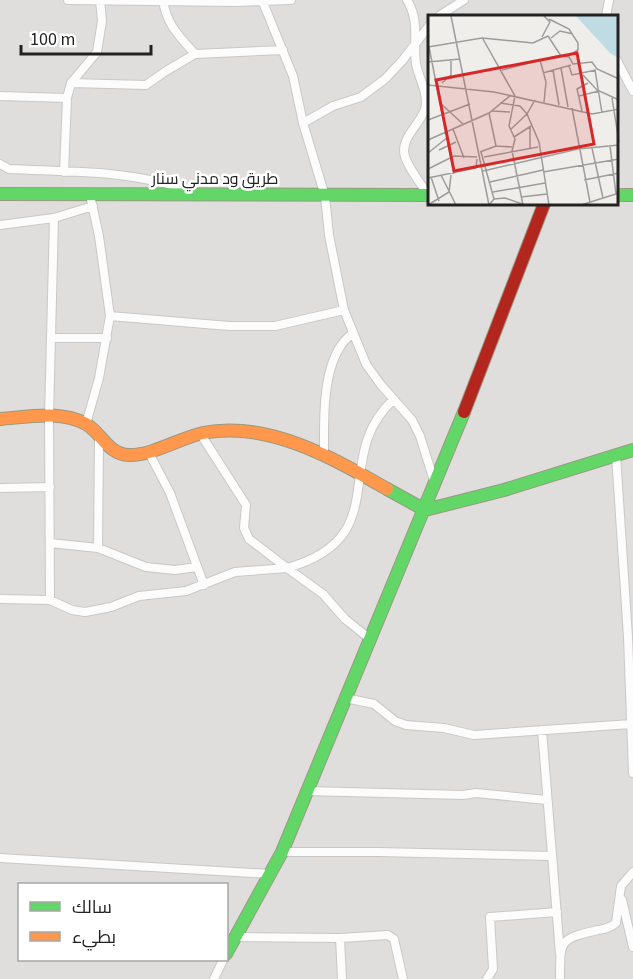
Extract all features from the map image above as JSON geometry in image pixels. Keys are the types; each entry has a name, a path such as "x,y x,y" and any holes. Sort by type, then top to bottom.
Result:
{"main road":[{"name":"طريق ود مدني سنار","path":"0,195 92,200 205,195 428,195"},
{"path":"228,951 282,852 436,485 543,206"},
{"path":"0,420 49,417 74,420 86,424 99,438 120,454 131,455 200,433 229,429 262,434 324,455 425,510 473,499 633,450"}],"street":[{"path":"68,0 291,0"},
{"path":"64,172 67,98 71,83 97,52 102,21 100,0"},
{"path":"163,0 164,13 170,25 195,54"},
{"path":"407,0 414,15 417,40 415,55 426,97 425,108 405,143 404,153 428,193"},
{"path":"441,15 464,0"},
{"path":"606,15 609,0"},
{"path":"262,1 293,76 303,123 325,196 329,235 344,310 352,333 366,364 412,420 420,436 436,485"},
{"path":"303,123 333,106 361,97 391,73 428,27"},
{"path":"71,83 146,85 195,54 283,50"},
{"path":"618,63 633,91"},
{"path":"0,96 67,98"},
{"path":"0,164 9,169 131,175 169,183 205,195"},
{"path":"0,225 54,219 92,200 110,316 99,378 86,424"},
{"path":"50,600 49,417 54,219"},
{"path":"110,316 229,326 275,326 344,310"},
{"path":"324,455 325,400 328,378 339,348 352,333"},
{"path":"51,338 107,338"},
{"path":"0,599 50,600 72,610 85,612 111,607 140,596 186,591 235,572 287,568 327,552 339,542 348,529 355,511 359,474 372,425 384,407 394,399"},
{"path":"200,433 246,505 245,534 249,539 323,594 345,619 370,639"},
{"path":"98,548 99,438"},
{"path":"148,451 170,493 204,585"},
{"path":"616,456 628,637 633,773"},
{"path":"0,488 50,488"},
{"path":"50,543 98,548 146,567 175,570 197,567"},
{"path":"345,698 374,704 389,716 406,725 444,728 474,735 631,724"},
{"path":"542,730 557,912 560,979"},
{"path":"306,791 463,795 476,793 547,800"},
{"path":"282,852 552,856"},
{"path":"0,858 270,874"},
{"path":"560,954 565,940 570,936 606,928 616,923 620,893 626,878 633,872"},
{"path":"620,893 633,947"},
{"path":"487,979 493,969 490,917 557,912"},
{"path":"237,937 392,936 403,979"},
{"path":"340,938 342,979"},
{"path":"214,979 223,961"}],"shaded area":[{"path":"0,0 633,0 633,979 0,979"}],"traffic: fast":[{"path":"0,194 428,195"},
{"path":"618,195 633,195"},
{"path":"228,950 282,852 464,412"},
{"path":"387,489 425,510 504,490 633,450"}],"traffic: slow":[{"path":"0,419 66,417 86,424 115,451 129,455 147,453 203,433 227,430 251,432 275,437 322,454 387,489"}],"traffic: jam":[{"path":"464,412 543,206"}]}
